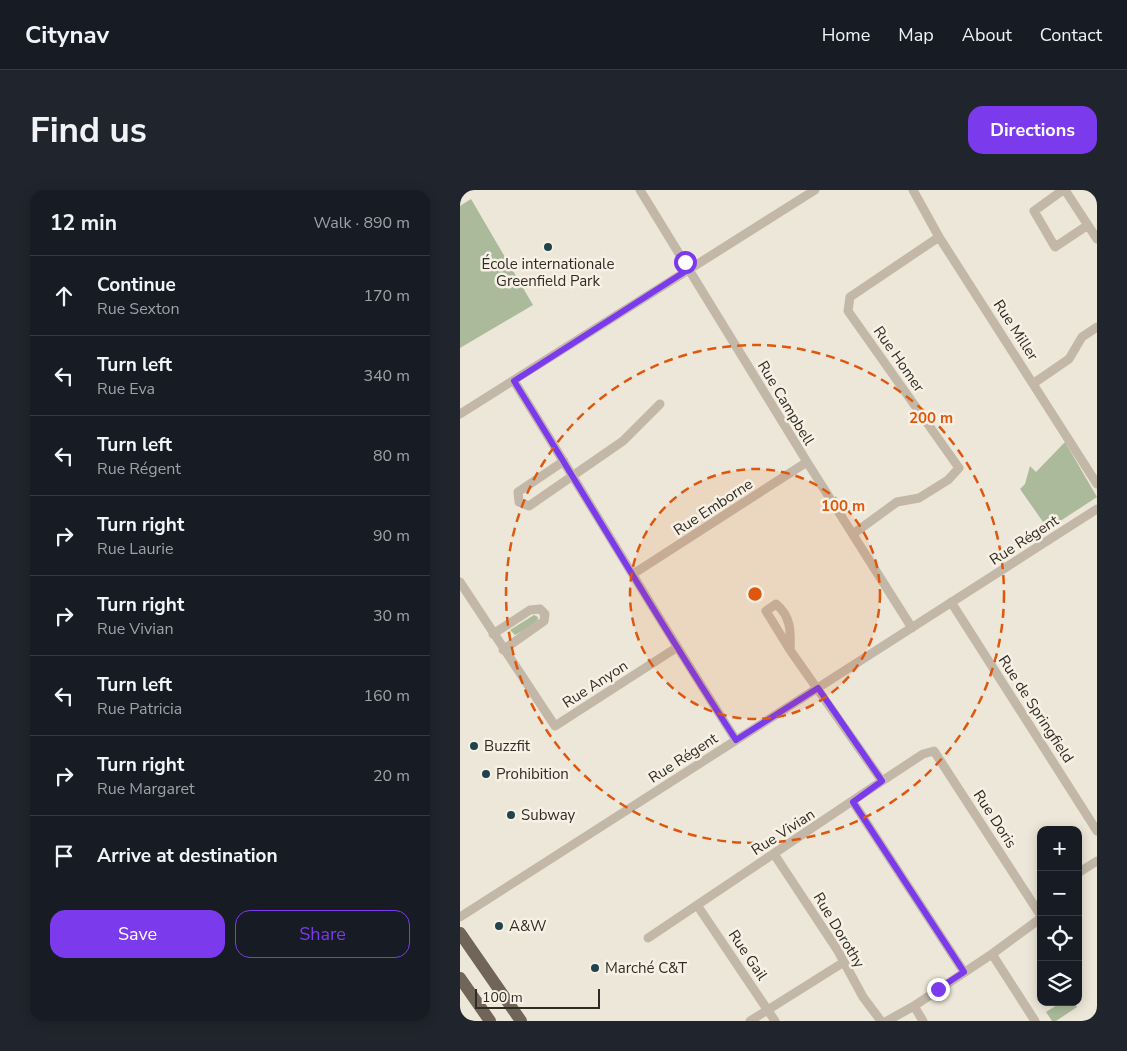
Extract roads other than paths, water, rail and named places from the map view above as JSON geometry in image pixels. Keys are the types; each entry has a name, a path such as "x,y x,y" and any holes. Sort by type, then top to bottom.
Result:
{"main road":[{"path":"460,933 521,1021"},
{"path":"460,978 490,1021"}],"street":[{"name":"Rue Campbell","path":"640,190 807,462 912,628"},
{"path":"460,412 514,381 815,190"},
{"name":"Rue Miller","path":"913,190 939,237 1097,484"},
{"path":"1088,225 1055,247 1034,211 1064,190 1088,225 1097,239"},
{"name":"Rue Homer","path":"853,534 897,502 919,498 948,480 959,468 848,311 850,297 939,237"},
{"path":"1034,383 1069,359 1082,337 1097,328"},
{"path":"514,381 573,475 676,648 736,740"},
{"path":"564,461 518,492 520,502 529,506 623,441 660,404"},
{"name":"Rue Emborne","path":"633,574 807,462"},
{"name":"Rue Régent","path":"460,917 1097,509"},
{"name":"Rue Anyon","path":"460,582 503,650 556,726 676,648"},
{"name":"Rue de Springfield","path":"951,602 1097,831"},
{"path":"790,650 791,632 785,612 776,604 766,611 790,650 882,781"},
{"path":"493,634 530,610 540,609 545,614 544,621 503,650"},
{"name":"Rue Vivian","path":"648,938 923,754 934,751"},
{"name":"Rue Doris","path":"934,751 1040,916"},
{"path":"853,802 964,972"},
{"name":"Rue Dorothy","path":"774,854 844,962 863,997 881,1021"},
{"path":"1081,871 1097,861"},
{"path":"1032,902 1037,899"},
{"name":"Rue Gail","path":"697,905 775,1021"},
{"path":"887,1021 914,1006 992,954 1037,920"},
{"path":"992,954 1035,1021"},
{"path":"750,1021 844,962"},
{"path":"914,1006 923,1021"}],"place":[{"name":"École internationale Greenfield Park","path":"548,247"},
{"name":"Buzzfit","path":"474,746"},
{"name":"Prohibition","path":"486,774"},
{"name":"Subway","path":"511,815"},
{"name":"A&W","path":"499,926"},
{"name":"Marché C&T","path":"595,968"}]}
